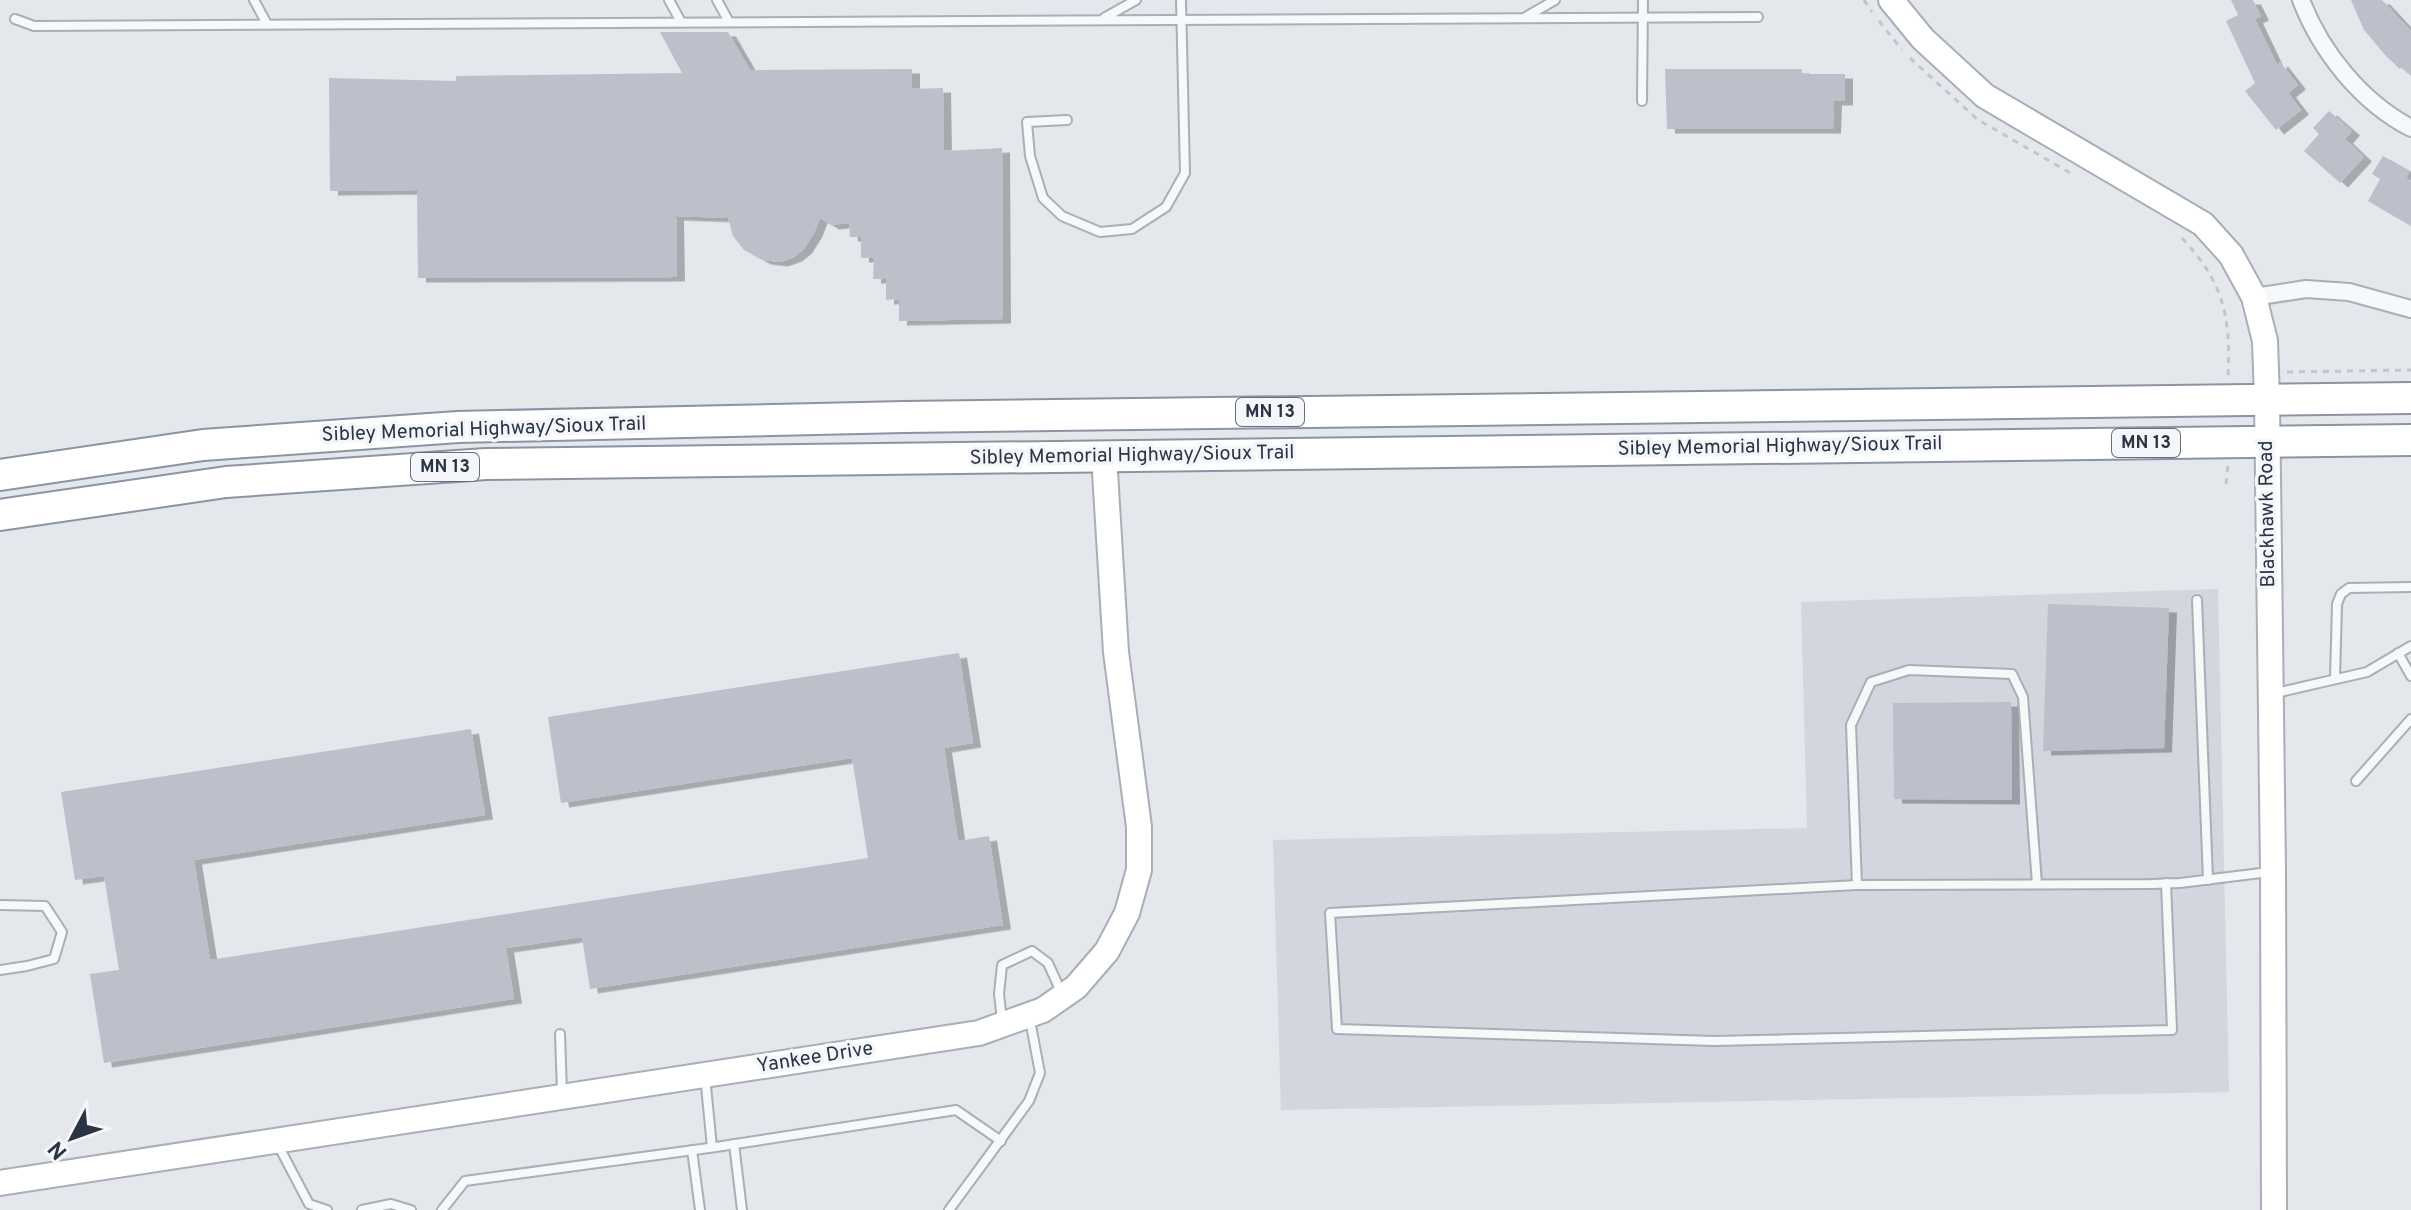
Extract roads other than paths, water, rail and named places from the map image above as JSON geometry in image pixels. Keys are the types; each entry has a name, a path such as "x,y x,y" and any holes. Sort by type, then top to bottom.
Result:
{"highway":[{"name":"MN 13","path":"2266,386 2411,398"},
{"name":"Sibley Memorial Highway/Sioux Trail","path":"0,475 203,445 458,427 904,417 2227,399 2266,386"},
{"name":"MN 13","path":"2267,441 2411,440"},
{"name":"Sibley Memorial Highway/Sioux Trail","path":"0,515 226,482 486,464 2267,441"}],"street":[{"name":"Blackhawk Road","path":"1891,0 1923,39 1985,96 2203,224 2231,255 2254,297 2265,341 2266,386 2274,1210"},
{"path":"2301,0 2318,36 2350,79 2411,128"},
{"path":"2254,297 2306,289 2349,292 2411,309"},
{"name":"Yankee Drive","path":"0,1183 979,1033 1043,1010 1076,987 1107,951 1127,913 1139,870 1139,827 1116,652 1104,456"}],"lane":[{"path":"254,0 267,24"},
{"path":"669,0 681,22"},
{"path":"717,0 729,22"},
{"path":"1100,20 1136,0"},
{"path":"1067,120 1027,122 1030,156 1043,198 1062,216 1100,232 1132,229 1166,207 1185,173 1181,0"},
{"path":"1523,18 1555,0"},
{"path":"1642,101 1643,0"},
{"path":"15,19 34,26 1758,17"},
{"path":"2335,678 2337,604 2341,594 2349,588 2411,587"},
{"path":"2197,600 2208,880"},
{"path":"2271,694 2367,672 2411,646"},
{"path":"2398,653 2411,676"},
{"path":"1857,885 1851,725 1871,682 1909,670 2012,674 2023,697 2037,884"},
{"path":"2356,781 2411,719"},
{"path":"2166,883 2172,1030 1714,1041 1337,1029 1330,913 1857,885 2166,883 2273,871"},
{"path":"0,905 45,906 62,932 54,959 0,970"},
{"path":"1003,1025 999,994 1002,965 1032,951 1048,963 1062,996"},
{"path":"949,1210 1029,1101 1040,1073 1029,1015"},
{"path":"560,1034 562,1097"},
{"path":"705,1075 712,1147"},
{"path":"442,1210 465,1181 956,1110 1001,1141"},
{"path":"276,1141 309,1204 327,1210"},
{"path":"734,1144 742,1210"},
{"path":"692,1150 700,1210"},
{"path":"362,1210 391,1204 411,1210"}]}
